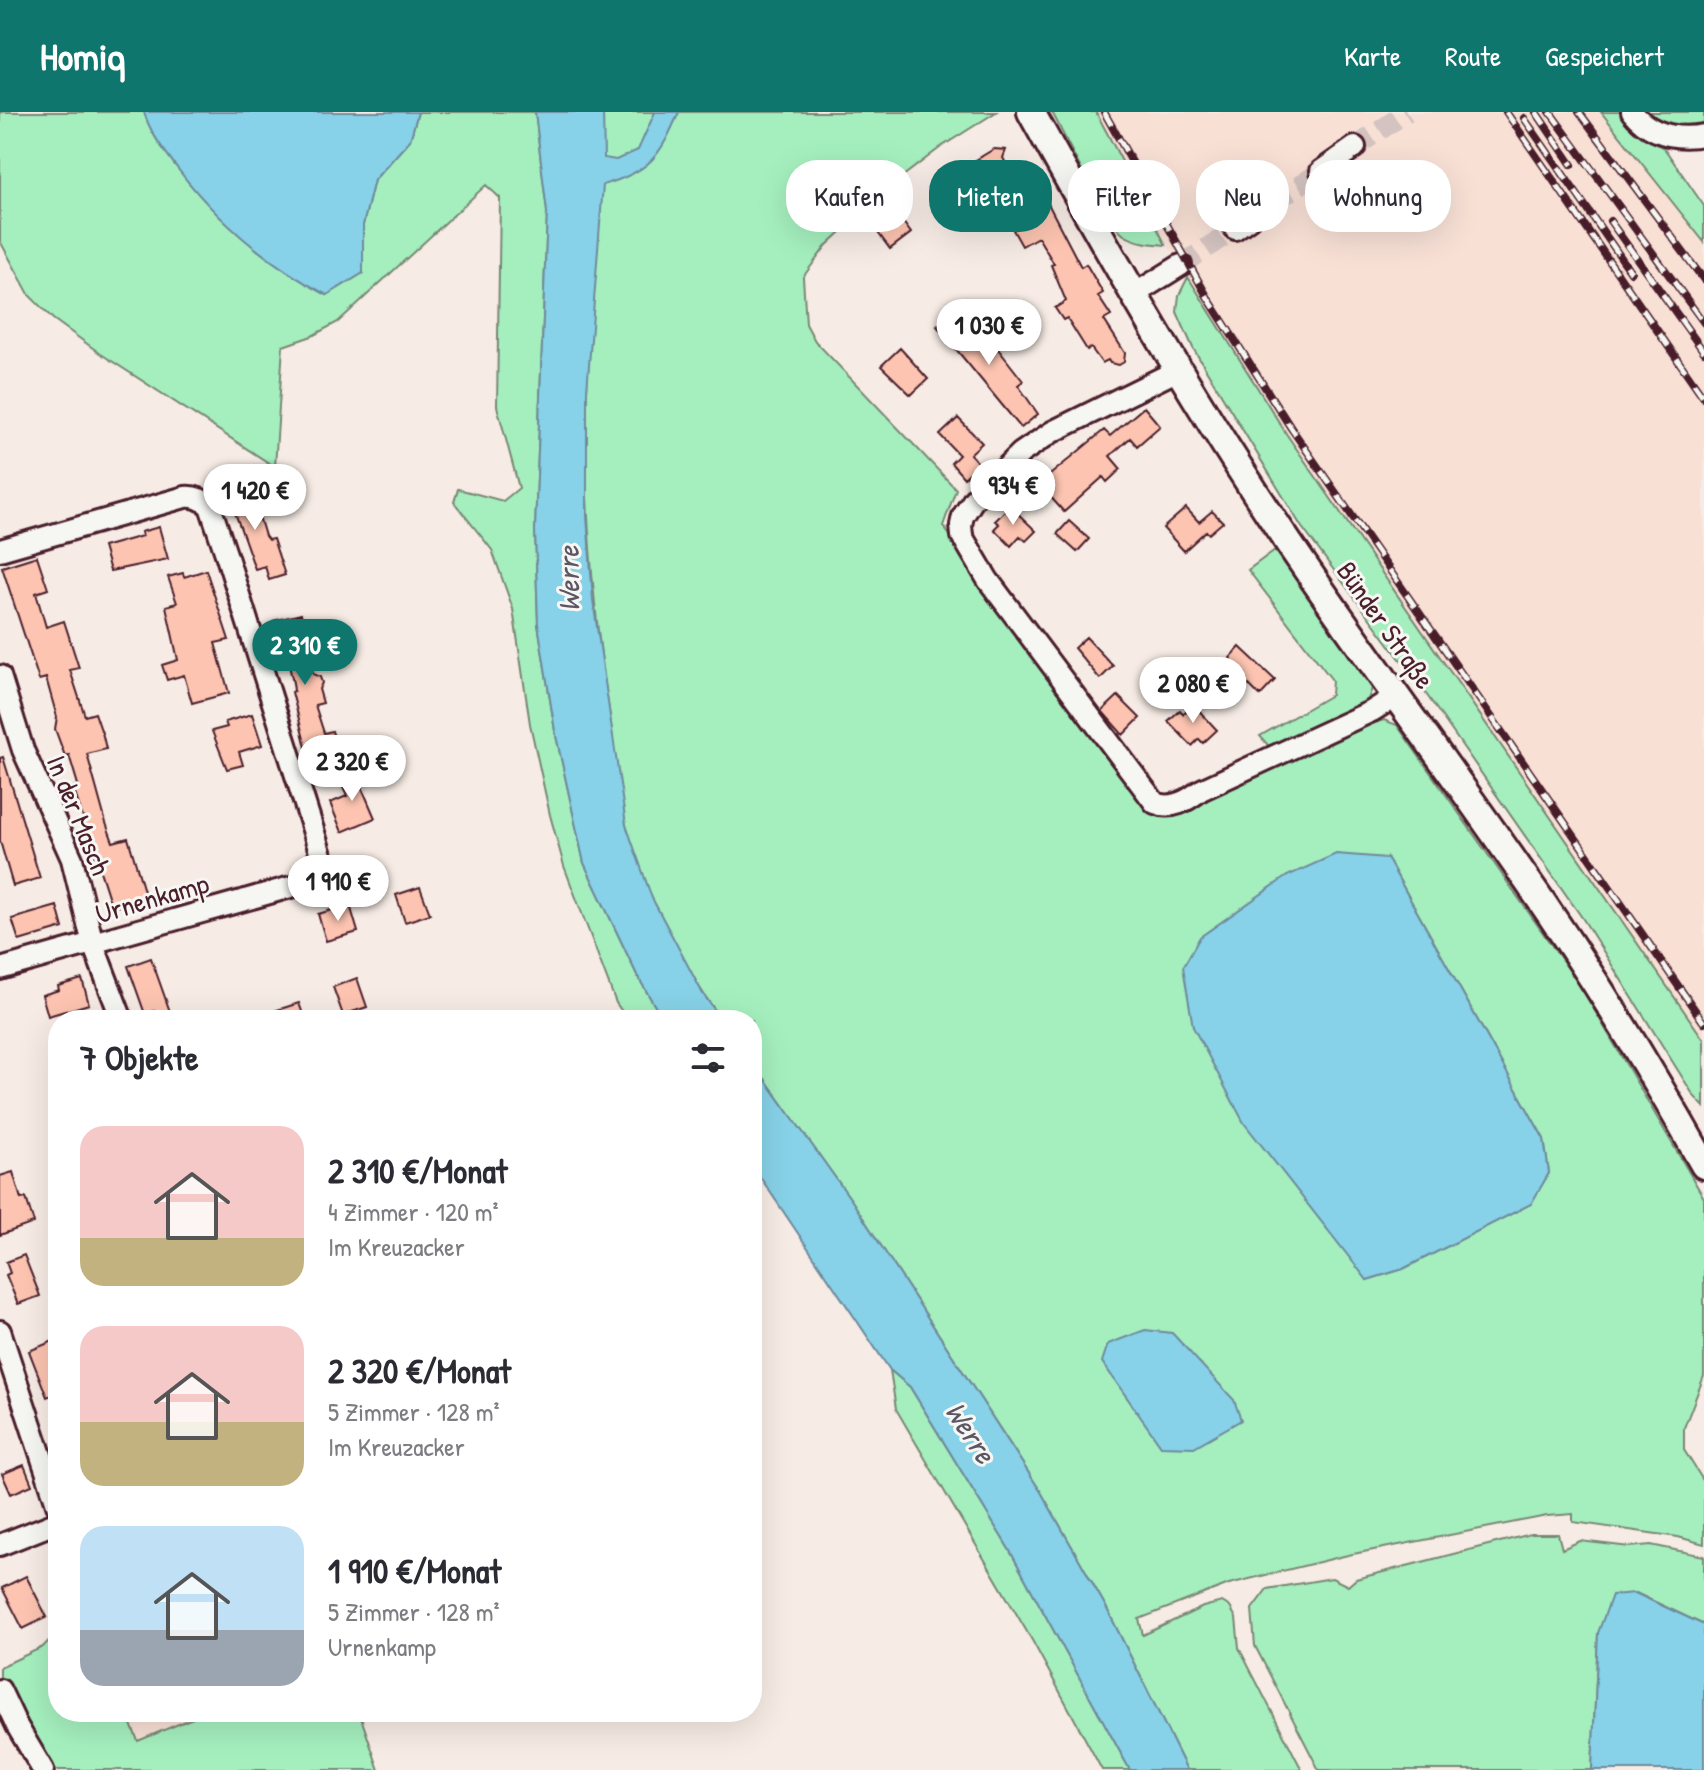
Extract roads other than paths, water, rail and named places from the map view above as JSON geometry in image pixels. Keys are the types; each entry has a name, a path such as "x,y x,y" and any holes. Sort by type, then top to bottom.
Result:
{"main road":[{"name":"Bünder Straße","path":"1031,112 1133,295 1282,533 1512,859 1589,974 1704,1165"}],"street":[{"path":"1632,112 1657,132 1688,137 1704,135"},
{"path":"1337,160 1355,147"},
{"path":"1133,295 1181,265"},
{"path":"1178,370 1052,432 1021,453 974,499 963,516 962,536 988,580 1155,803 1161,806 1188,800 1201,790 1372,711 1396,696"},
{"name":"Urnenkamp","path":"0,550 185,497 201,499 210,506 321,855 317,873 305,883 0,969"},
{"name":"In der Masch","path":"0,676 23,750 72,859 93,944 118,1010"},
{"path":"0,1331 48,1477"},
{"path":"0,1545 48,1526"},
{"path":"0,1690 43,1770"}],"water":[{"path":"144,112 418,112 410,140 374,180 363,225 363,273 327,295 265,256 210,207 163,149"},
{"name":"Werre","path":"535,112 603,112 604,158 616,160 638,150 655,112 679,112 652,160 632,174 603,185 587,391 587,516 593,600 626,825 652,898 715,1010 657,1010 637,975 584,863 555,731 538,624 535,530 547,212"},
{"path":"1336,854 1387,858 1544,1139 1549,1173 1531,1204 1403,1269 1367,1280 1244,1123 1193,1027 1183,967 1200,937 1287,876"},
{"name":"Werre","path":"762,1075 852,1201 1041,1492 1106,1607 1187,1770 1130,1770 1009,1549 910,1387 890,1370 762,1180"},
{"path":"1145,1330 1172,1333 1234,1400 1241,1420 1194,1447 1161,1446 1102,1362 1108,1344"},
{"path":"1635,1593 1704,1625 1704,1770 1592,1770 1598,1633 1612,1595"}],"tunnel":[{"path":"1355,147 1407,112"},
{"path":"1289,192 1305,182"},
{"path":"1181,265 1230,232"}],"railway":[{"path":"1104,112 1208,298 1291,428 1704,1023"},
{"path":"1506,112 1704,398"},
{"path":"1536,112 1572,165"},
{"path":"1550,112 1704,323"},
{"path":"1579,112 1704,280"},
{"path":"1524,118 1631,272"},
{"path":"1610,221 1704,352"}]}
